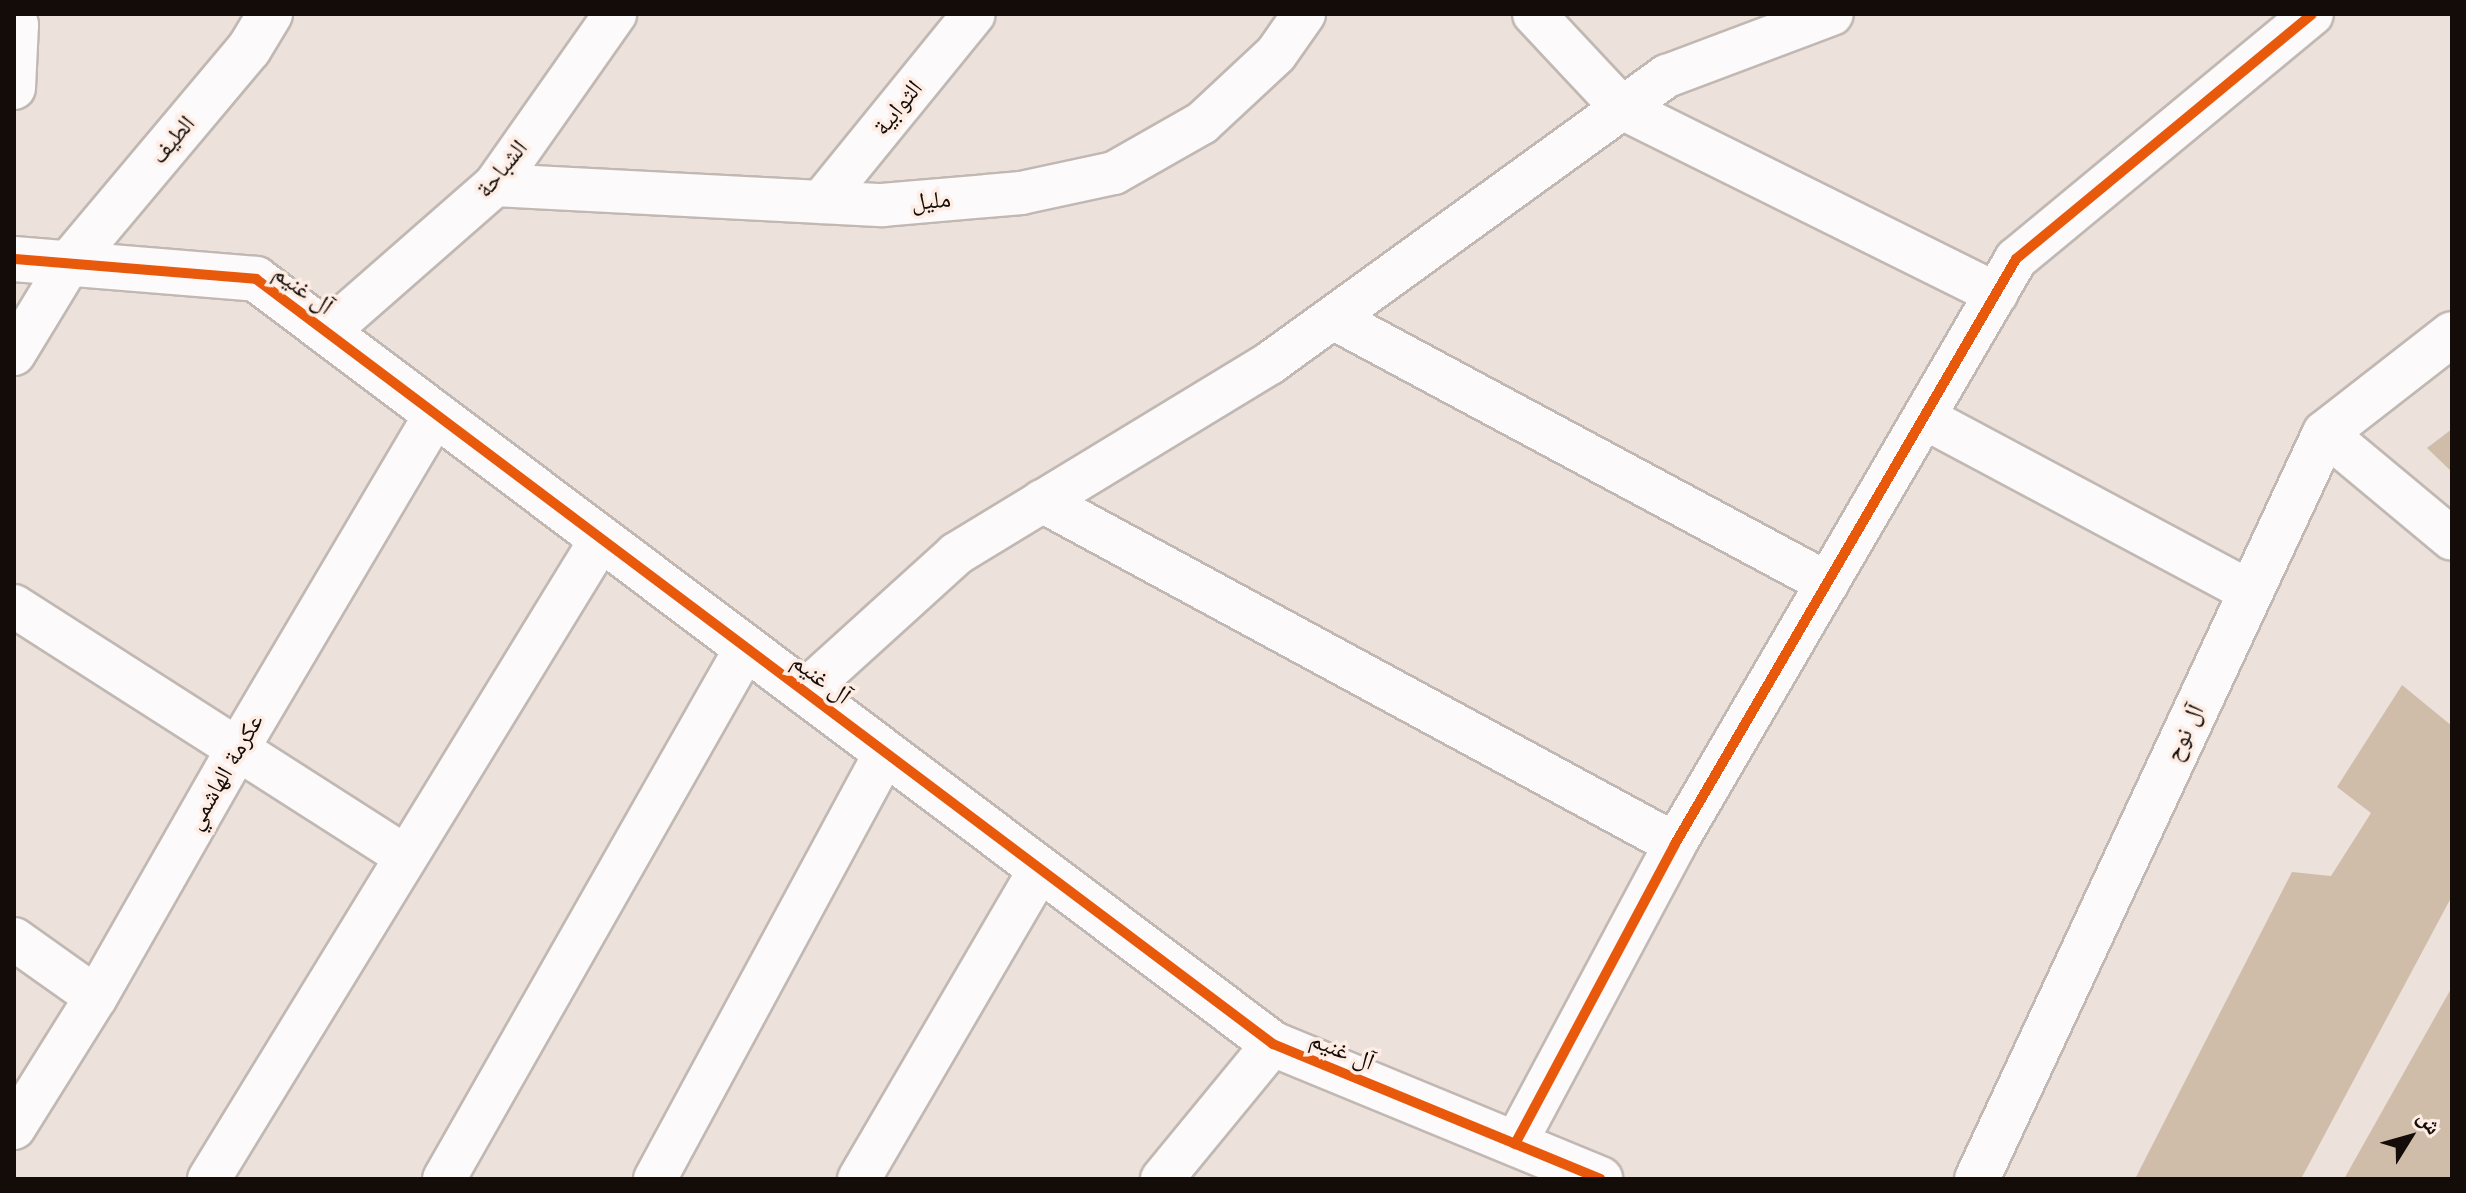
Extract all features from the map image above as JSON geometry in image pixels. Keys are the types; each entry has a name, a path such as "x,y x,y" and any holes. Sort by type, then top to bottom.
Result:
{"street":[{"path":"14,14 17,25 14,88"},
{"name":"الطيف","path":"70,262 249,49 270,14"},
{"name":"الشباحة","path":"327,332 495,185 615,14"},
{"name":"الثوابية","path":"821,202 974,14"},
{"name":"مليل","path":"495,185 882,205 1021,193 1114,173 1202,123 1276,54 1304,14"},
{"path":"1534,14 1622,108 1996,294"},
{"path":"804,692 956,554 1270,363 1667,76 1832,14"},
{"path":"1515,1144 1675,844 2016,259 2312,14"},
{"name":"آل غنيم","path":"14,259 256,279 1273,1044 1600,1179"},
{"path":"14,354 70,262"},
{"path":"1333,318 1827,583"},
{"name":"آل نوح","path":"1977,1179 2325,433 2452,334"},
{"name":"عكرمة الهاشمي","path":"14,1128 96,997 237,750 436,414"},
{"path":"1925,418 2251,592"},
{"path":"2325,433 2452,539"},
{"path":"1042,501 1675,844"},
{"path":"209,1179 601,539"},
{"path":"14,606 406,857"},
{"path":"444,1179 746,648"},
{"path":"655,1179 885,753"},
{"path":"859,1179 1040,869"},
{"path":"14,939 96,997"},
{"path":"1162,1179 1273,1044"}],"building":[{"path":"2452,429 2452,472 2427,448"},
{"path":"2402,685 2452,726 2452,896 2301,1179 2135,1179 2292,872 2331,876 2371,813 2337,787"},
{"path":"2452,987 2452,1179 2344,1179"}],"cycle path":[{"path":"1515,1144 1675,844 2016,259 2312,14"},
{"path":"14,259 256,279 1273,1044 1600,1179"}]}
